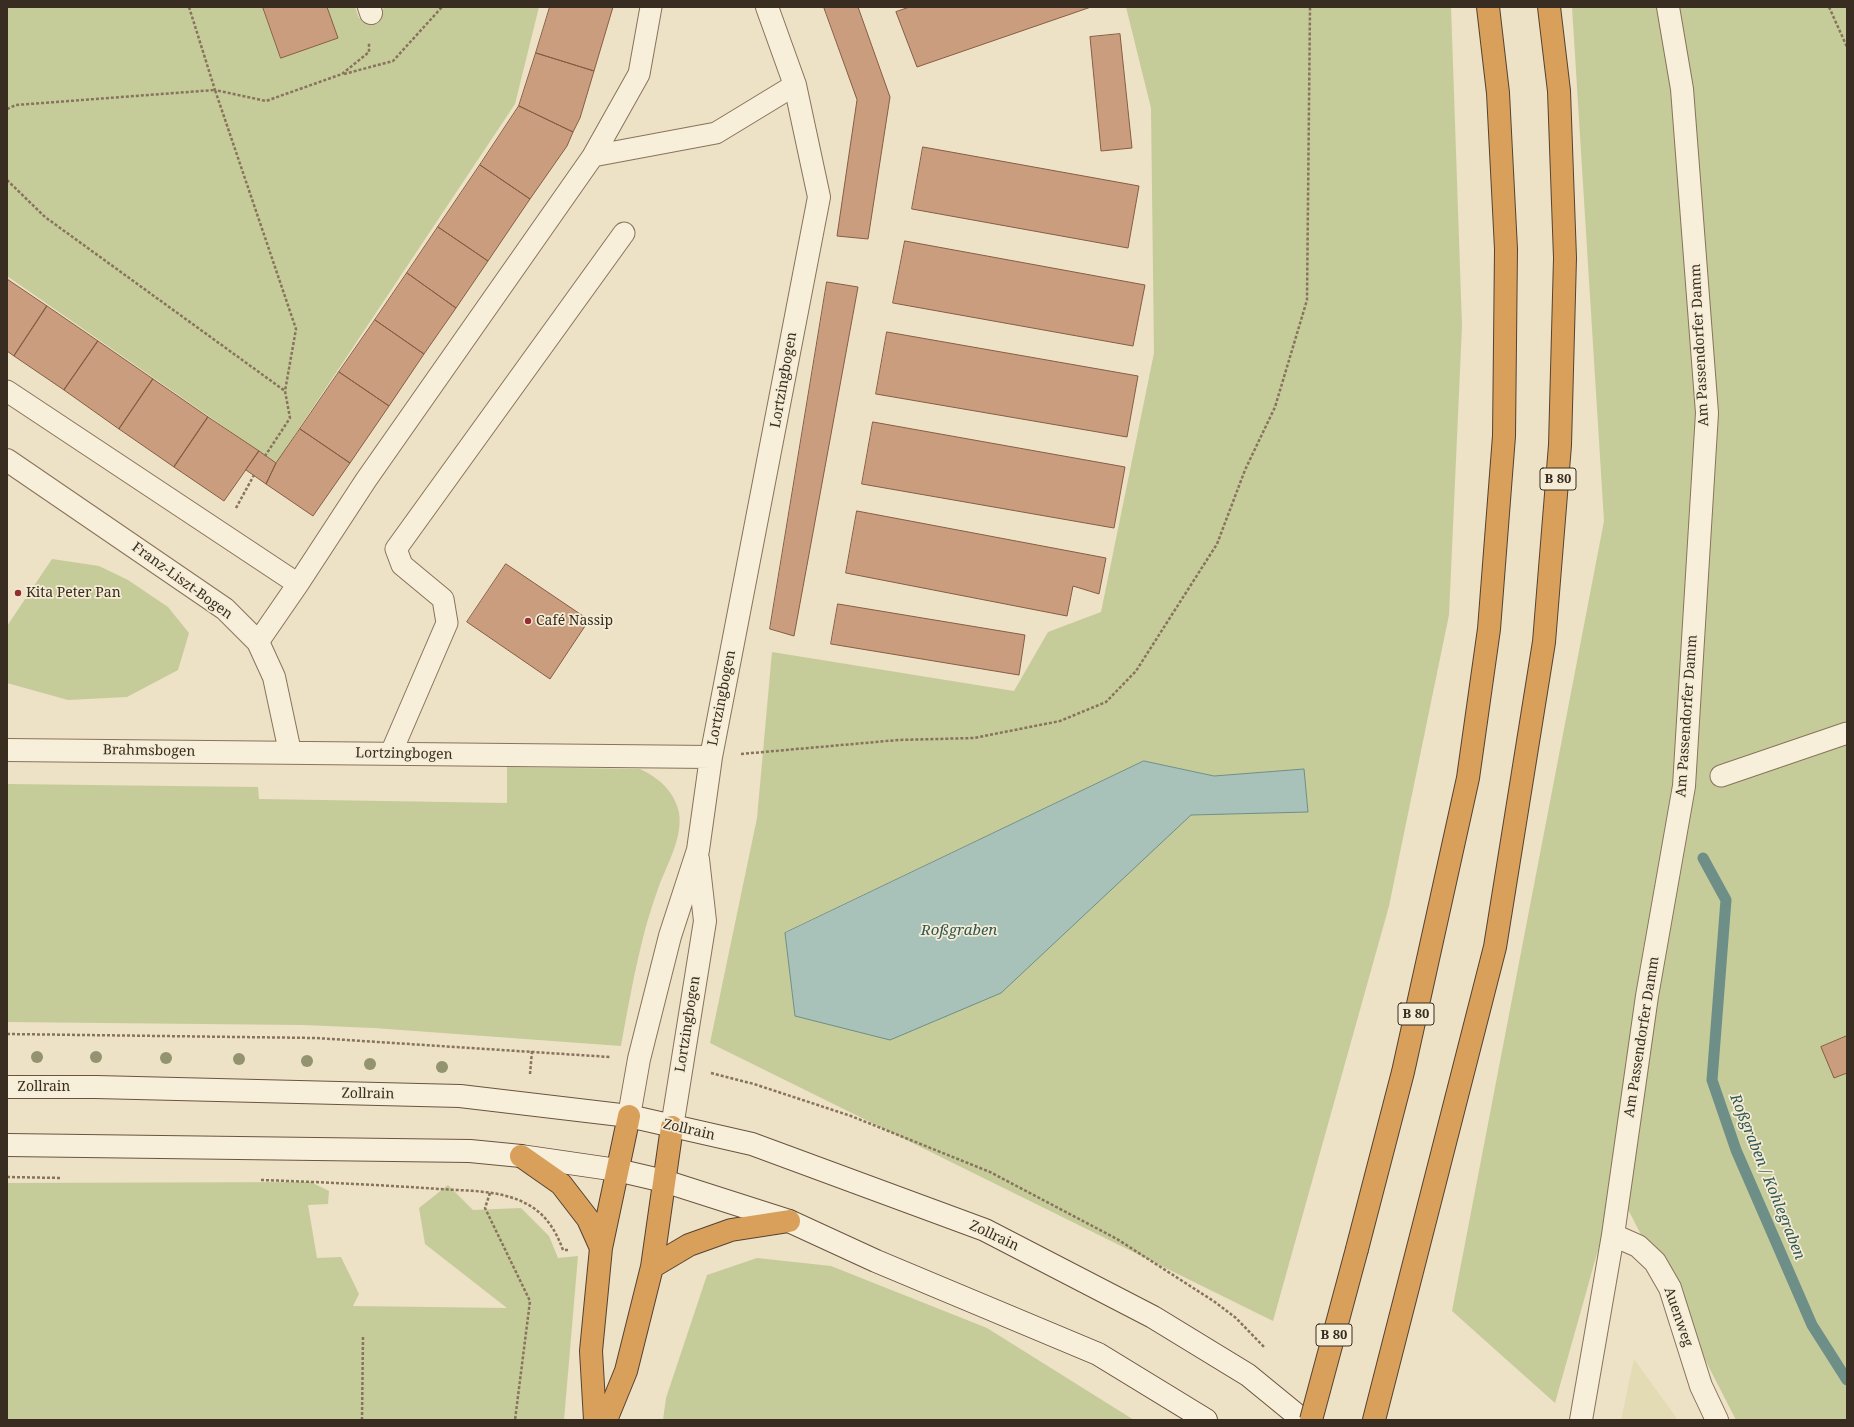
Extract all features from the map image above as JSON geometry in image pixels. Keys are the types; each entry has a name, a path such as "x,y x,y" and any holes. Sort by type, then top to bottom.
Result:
{"highway":[{"name":"B 80","path":"1311,1420 1403,1072 1468,778 1489,629 1504,436 1506,249 1498,93 1488,7"},
{"name":"B 80","path":"1374,1420 1495,947 1544,642 1560,445 1565,258 1559,91 1549,7"},
{"path":"595,1420 591,1350 601,1248 629,1116"},
{"path":"606,1420 626,1371 652,1267 672,1126"},
{"path":"521,1156 561,1184 588,1219 601,1248"},
{"path":"652,1267 689,1245 731,1230 789,1221"}],"street":[{"name":"Lortzingbogen","path":"629,1116 639,1059 670,936 698,850 711,757 818,197 795,85 767,7"},
{"name":"Am Passendorfer Damm","path":"1581,1420 1613,1235 1647,996 1684,786 1706,413 1682,89 1668,7"},
{"name":"Franz-Liszt-Bogen","path":"7,460 225,609 258,642 274,676 290,752"},
{"name":"Brahmsbogen","path":"7,750 290,752"},
{"name":"Lortzingbogen","path":"290,752 711,757"},
{"name":"Lortzingbogen","path":"672,1126 705,921 698,850"},
{"name":"Zollrain","path":"7,1086 460,1096 629,1116 752,1144 985,1230 1153,1317 1248,1375 1303,1420"},
{"path":"7,1145 470,1151 521,1156 617,1170 664,1180 789,1221 876,1262 1098,1354 1206,1420"},
{"name":"Auenweg","path":"1613,1235 1638,1246 1655,1262 1670,1288 1701,1386 1716,1420"}],"lane":[{"path":"258,642 366,480 593,156 639,74 651,7"},
{"path":"593,156 716,133 795,85"},
{"path":"391,753 448,623 443,599 402,565 396,550 624,233"},
{"path":"7,391 222,532 298,584"},
{"path":"1721,776 1847,733"}],"path":[{"path":"189,7 215,90 296,330 285,391 290,418 265,456"},
{"path":"7,109 16,105 215,90 266,101 342,74 393,61 442,7"},
{"path":"711,757 898,740 974,738 1052,722 1106,702 1136,671 1217,544 1246,470 1275,407 1307,300 1310,7"},
{"path":"1829,7 1847,47"},
{"path":"342,74 369,52 370,10"},
{"path":"7,180 45,216 285,391"},
{"path":"222,532 254,475"},
{"path":"7,1034 316,1038 639,1059"},
{"path":"681,1066 754,1084 851,1116 990,1172 1117,1239 1215,1302 1236,1318 1270,1353"},
{"path":"7,1177 69,1178"},
{"path":"254,1180 337,1182 490,1193 517,1199 544,1216 553,1228 563,1250 601,1248"},
{"path":"490,1193 485,1208 530,1301 515,1420"},
{"path":"362,1420 363,1336"}],"shaded area":[{"path":"1634,1359 1678,1420 1621,1420"}],"green space":[{"path":"7,7 263,7 281,58 337,38 327,7 355,7 359,18 387,7 539,7 515,104 276,463 7,276"},
{"path":"1126,7 1451,7 1462,326 1449,615 1389,906 1273,1321 710,1043 757,818 772,652 1014,691 1048,632 1101,612 1154,353 1151,108","holes":["1144,761 1214,776 1303,769 1308,811 1191,815 795,1015 785,932"]},
{"path":"1572,7 1847,7 1847,1420 1736,1420 1616,1186 1555,1403 1452,1311 1604,521"},
{"path":"52,559 99,566 128,580 168,607 189,633 178,670 127,697 68,700 7,683 7,626"},
{"path":"507,767 640,769 660,781 670,792 677,805 680,822 677,841 659,886 645,930 621,1046 374,1028 303,1025 7,1022 7,784 258,787 259,799 507,803"},
{"path":"311,1182 329,1191 328,1204 308,1205 317,1258 341,1257 359,1294 353,1306 507,1308 425,1244 419,1208 448,1185 473,1210 521,1208 549,1236 558,1258 578,1256 564,1420 7,1420 7,1183"},
{"path":"757,1258 831,1266 987,1328 1134,1420 663,1420 666,1398 707,1275"}],"water":[{"name":"Roßgraben","path":"1144,761 1214,776 1304,769 1308,812 1191,815 1001,993 890,1040 795,1016 785,933"}],"building":[{"path":"263,7 327,7 338,38 281,58"},
{"path":"550,7 613,7 594,71 536,53"},
{"path":"824,7 858,7 890,97 868,239 837,236 857,100"},
{"path":"910,7 1091,7 917,67 896,12"},
{"path":"1120,34 1132,148 1101,151 1090,37"},
{"path":"536,53 594,71 580,118 573,132 519,106"},
{"path":"519,106 573,132 567,146 530,199 480,165"},
{"path":"923,147 1139,186 1128,248 912,209"},
{"path":"480,165 530,199 488,261 438,227"},
{"path":"438,227 488,261 456,308 407,273"},
{"path":"905,241 1145,285 1133,346 893,303"},
{"path":"407,273 456,308 424,354 375,320"},
{"path":"7,279 47,306 14,356 7,351"},
{"path":"827,282 858,287 794,636 770,629"},
{"path":"47,306 98,341 64,390 14,356"},
{"path":"375,320 424,354 389,406 339,372"},
{"path":"887,332 1138,376 1127,437 876,394"},
{"path":"98,341 153,379 119,429 64,390"},
{"path":"339,372 389,406 350,463 300,429"},
{"path":"153,379 208,417 174,467 119,429"},
{"path":"208,417 259,451 224,501 174,467"},
{"path":"873,422 1125,467 1114,528 862,484"},
{"path":"300,429 350,463 313,516 266,484 276,463"},
{"path":"259,451 276,463 266,484 246,470"},
{"path":"857,511 1106,558 1099,594 1073,586 1067,616 846,573"},
{"name":"Café Nassip","path":"506,564 589,620 550,679 467,622"},
{"path":"838,604 1025,635 1019,675 831,644"},
{"path":"1847,1036 1847,1073 1834,1078 1821,1047"}],"waterway":[{"name":"Roßgraben / Kohlegraben","path":"1703,858 1726,900 1712,1080 1736,1150 1812,1325 1847,1380"}],"place":[{"name":"Kita Peter Pan","path":"18,593"},
{"name":"Café Nassip","path":"528,621"}]}
